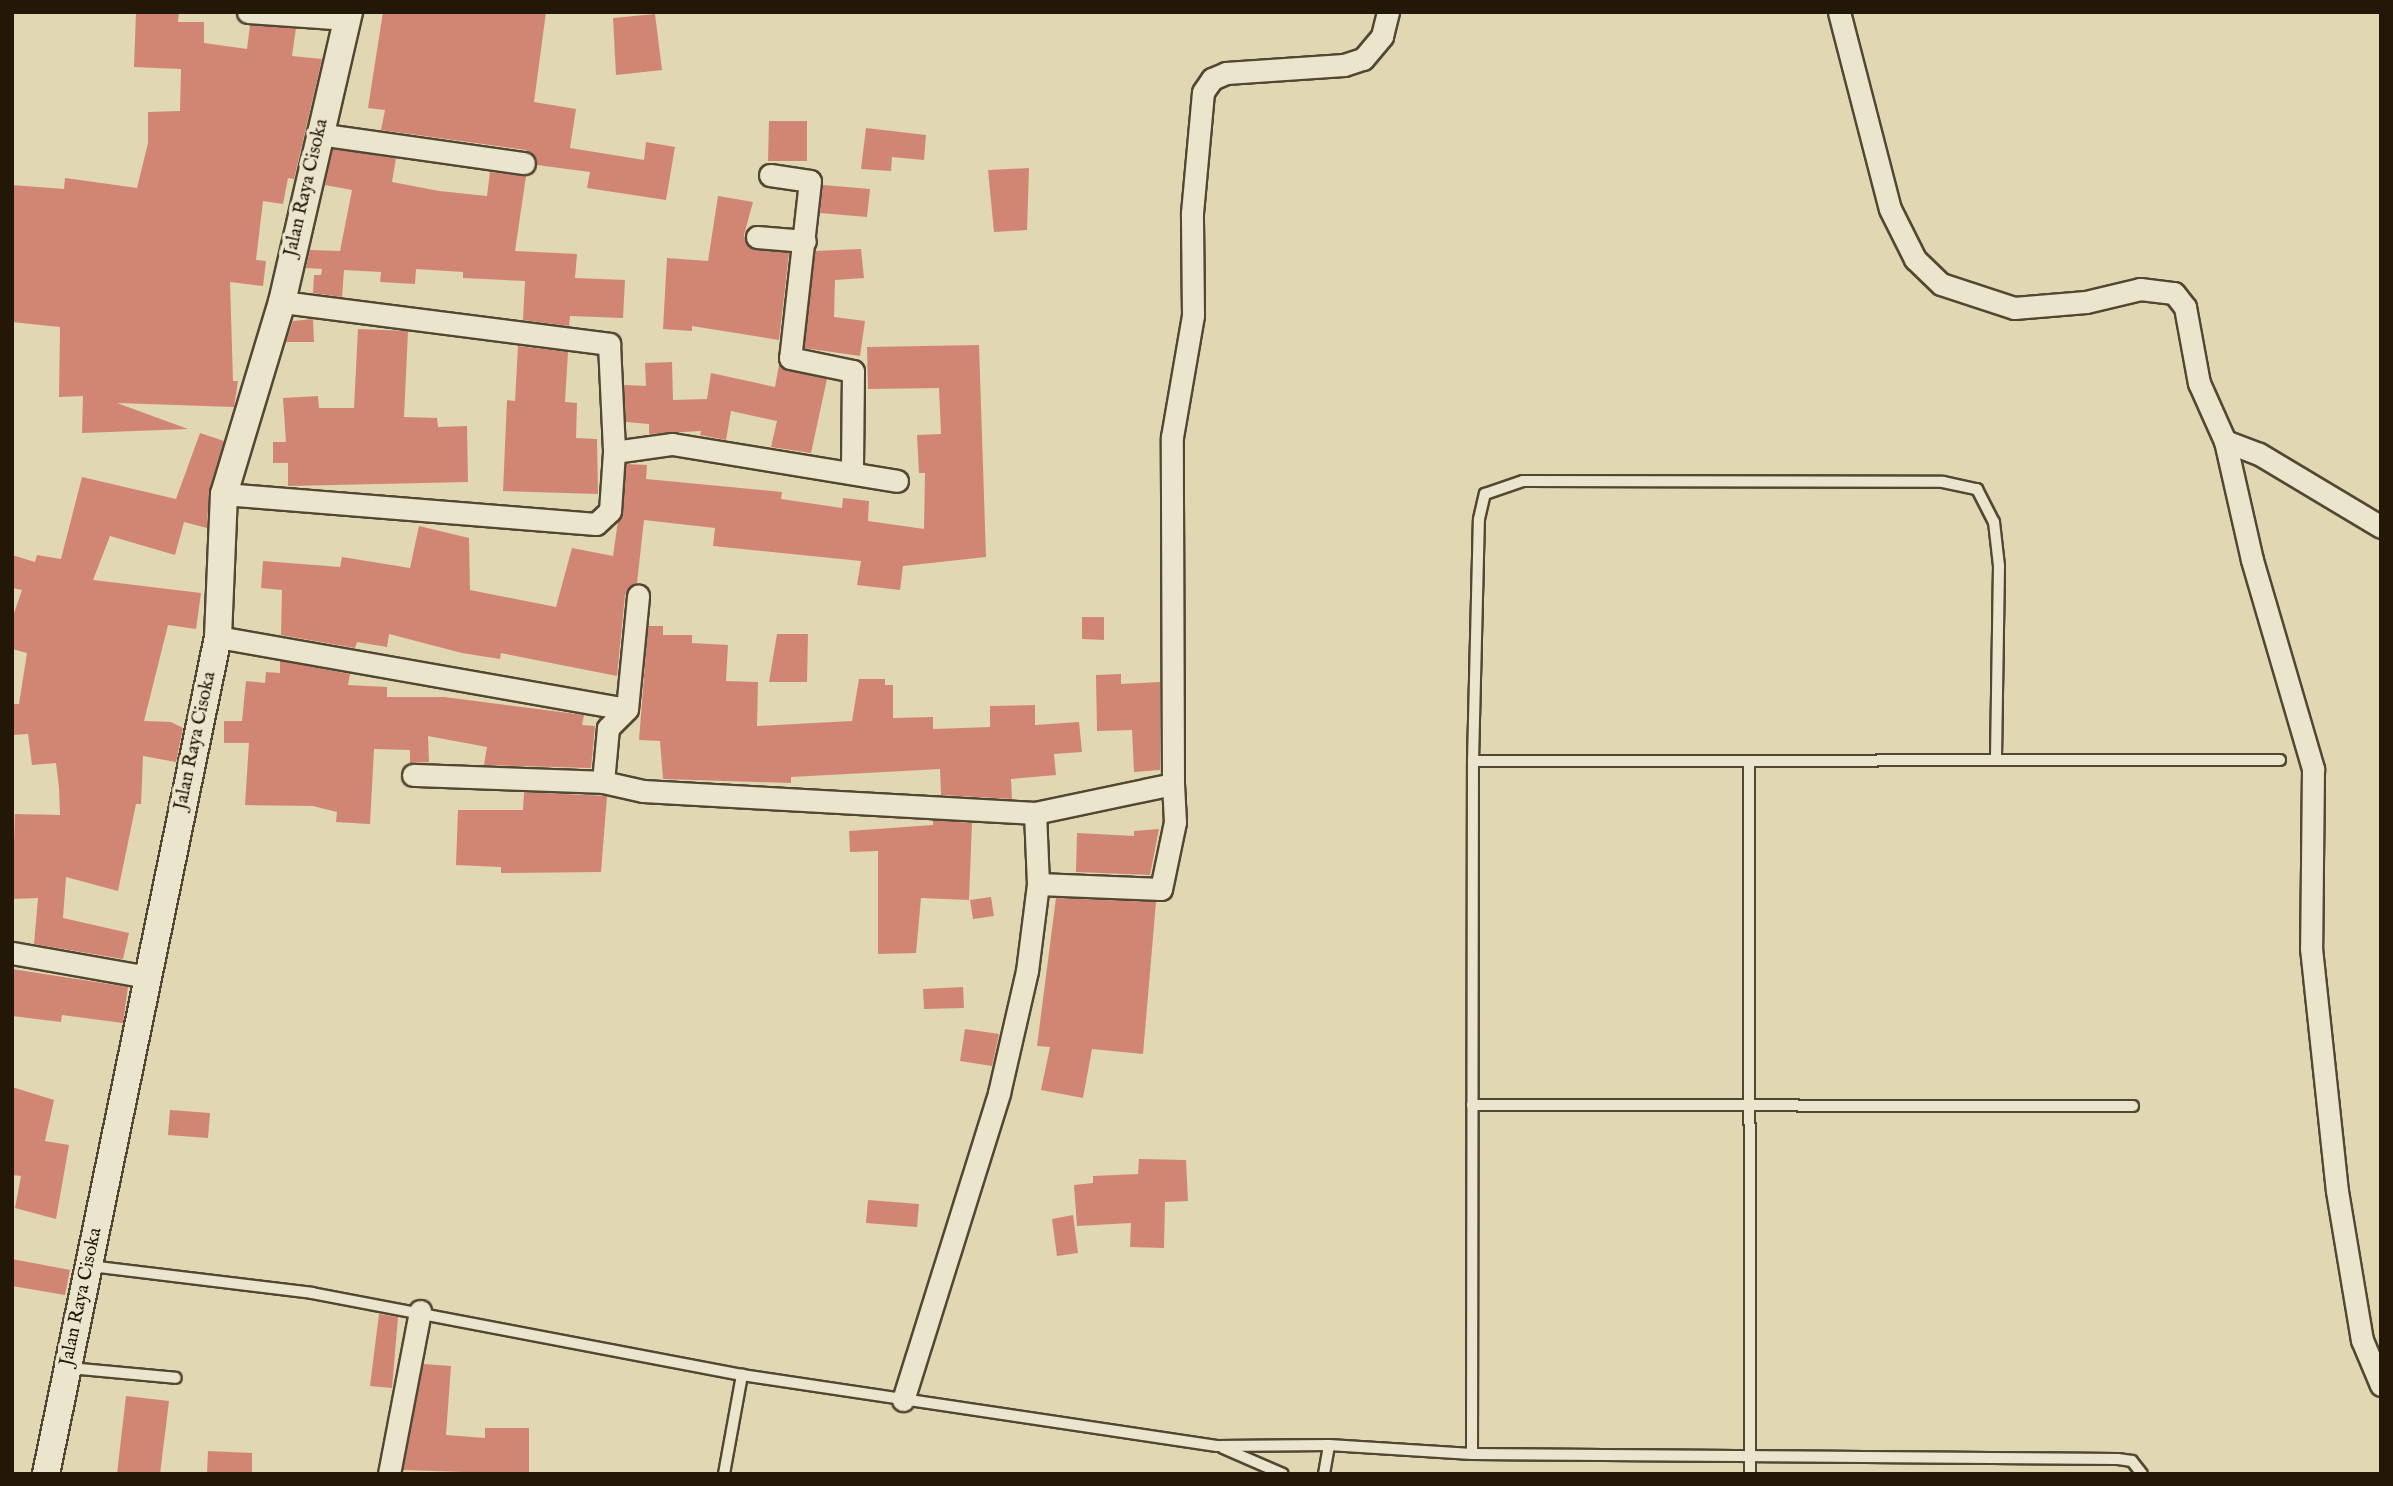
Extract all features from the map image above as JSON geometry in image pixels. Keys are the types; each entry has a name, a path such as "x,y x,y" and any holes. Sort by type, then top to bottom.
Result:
{"street":[{"path":"248,12 348,16"},
{"path":"1038,884 1161,889 1175,822 1172,784 1172,437 1193,315 1192,214 1203,92 1212,79 1226,73 1345,65 1363,59 1382,36 1388,12"},
{"path":"1839,12 1890,209 1914,259 1941,284 2014,308 2086,302 2140,289 2174,293 2185,307 2199,383 2225,441 2252,560 2313,769 2311,948 2337,1191 2362,1340 2381,1385"},
{"name":"Jalan Raya Cisoka","path":"46,1474 218,637 224,494 282,302 318,134 348,16"},
{"path":"318,134 524,163"},
{"path":"770,175 810,181 790,358 853,371 852,472"},
{"path":"757,237 805,241"},
{"path":"224,494 596,524 610,511 614,452 609,344 282,302"},
{"path":"2225,441 2259,454 2381,527"},
{"path":"614,452 672,444 897,481"},
{"path":"603,782 608,728 627,709 638,596"},
{"path":"218,637 627,709"},
{"path":"413,775 603,782 643,791 1035,813 1172,784"},
{"path":"903,1399 999,1093 1027,971 1038,884 1035,813"},
{"path":"12,953 148,977"},
{"path":"388,1474 420,1311"}],"lane":[{"path":"1472,1454 1473,761 1479,519 1485,494 1523,481 1943,482 1977,489 1994,522 1999,566 1996,760"},
{"path":"1473,761 2280,760"},
{"path":"1749,761 1747,1105 1750,1474"},
{"path":"1472,1105 2133,1106"},
{"path":"90,1266 420,1311 742,1375 1217,1446 1329,1445 1472,1454 2118,1459 2132,1461 2142,1474"},
{"path":"66,1368 176,1378"},
{"path":"724,1474 742,1375"},
{"path":"1325,1474 1329,1445"},
{"path":"1217,1446 1283,1474"}],"building":[{"path":"136,12 179,12 178,22 204,22 204,43 247,49 250,25 296,28 292,56 322,59 294,179 288,178 283,204 263,201 256,260 266,261 263,286 230,282 233,381 238,381 234,407 117,403 188,429 82,433 83,396 59,397 60,327 12,322 12,185 64,189 65,178 137,188 148,143 148,112 180,111 181,69 134,67"},
{"path":"383,12 546,12 534,102 576,109 570,148 644,160 646,142 675,147 666,200 587,188 590,172 537,165 526,150 381,130 385,110 368,108"},
{"path":"655,14 662,70 616,75 613,18"},
{"path":"769,121 807,121 807,161 768,161"},
{"path":"866,128 926,135 924,160 892,157 891,171 861,169"},
{"path":"333,149 396,158 392,182 439,191 487,196 490,172 526,176 515,251 577,254 575,278 625,280 623,318 570,316 569,326 523,320 525,281 463,278 463,272 416,269 415,284 380,282 381,272 344,270 342,297 313,293 314,275 321,275 322,269 306,268 310,250 340,251 352,190 325,185"},
{"path":"1029,168 1027,230 994,232 988,170"},
{"path":"823,185 870,189 867,217 820,213"},
{"path":"718,196 753,202 744,235 749,247 789,253 779,340 692,326 692,331 663,329 667,258 708,261"},
{"path":"861,249 864,278 835,280 834,317 865,321 860,356 804,348 815,251"},
{"path":"313,319 314,342 286,342 293,321"},
{"path":"358,329 408,331 404,417 437,418 438,427 467,426 468,482 288,486 288,463 273,463 273,442 286,442 283,398 318,396 319,408 354,408"},
{"path":"979,345 986,557 903,566 900,590 857,585 861,561 713,546 715,528 644,520 637,583 625,595 617,676 501,653 500,659 462,653 389,634 387,647 357,642 355,648 281,635 282,590 261,588 263,561 340,567 342,557 410,568 419,526 469,538 470,590 556,607 572,548 613,556 626,464 647,465 646,479 782,492 781,499 842,508 843,498 869,501 868,521 924,529 925,473 919,473 917,435 941,434 939,388 868,389 867,347"},
{"path":"518,346 568,352 565,402 577,403 576,438 597,439 598,494 503,491 507,400 515,401"},
{"path":"672,362 673,400 707,399 711,373 775,387 779,365 827,379 811,453 771,447 777,421 731,411 726,440 700,435 701,431 649,434 649,424 626,422 624,385 646,386 645,363"},
{"path":"200,433 224,441 209,490 207,528 184,522 175,555 110,536 93,580 201,593 196,629 168,625 144,721 171,722 183,728 176,762 143,756 141,804 136,804 118,891 66,877 63,918 129,933 123,959 34,944 38,898 12,899 15,814 60,815 59,788 56,763 32,765 28,734 12,735 12,704 19,704 27,653 12,649 12,619 22,590 12,588 12,555 35,562 37,555 61,559 82,477 176,499"},
{"path":"1082,617 1104,617 1104,640 1082,639"},
{"path":"648,626 663,626 663,635 692,635 692,643 728,645 726,681 758,682 757,726 852,721 859,679 885,679 885,685 893,685 893,718 933,717 933,729 990,727 990,706 1035,705 1035,725 1079,722 1082,752 1054,754 1056,775 1011,779 1012,799 941,795 940,769 791,777 791,783 663,779 660,741 639,740"},
{"path":"777,634 808,634 807,682 769,682"},
{"path":"280,661 350,674 348,685 387,687 387,697 444,697 584,715 582,725 595,726 591,768 484,765 487,747 428,736 429,762 410,763 410,750 374,749 370,824 336,822 337,812 313,806 245,805 249,743 224,743 224,721 242,721 246,681 265,683 266,672 280,673"},
{"path":"1121,674 1121,684 1160,682 1160,770 1134,772 1132,730 1097,731 1096,675"},
{"path":"524,792 607,796 601,872 501,873 501,867 456,865 458,810 523,810"},
{"path":"933,820 972,823 969,900 921,898 916,953 878,954 878,851 850,852 849,831 933,825"},
{"path":"1159,829 1150,875 1076,872 1077,833 1134,836 1134,831"},
{"path":"991,897 994,916 973,919 970,900"},
{"path":"1056,898 1156,902 1143,1054 1092,1049 1083,1098 1041,1090 1050,1047 1037,1046"},
{"path":"12,969 128,987 123,1023 62,1015 61,1022 12,1016"},
{"path":"963,987 964,1008 924,1009 923,989"},
{"path":"965,1029 999,1034 992,1066 960,1061"},
{"path":"12,1087 54,1100 45,1141 69,1145 56,1219 15,1208 21,1176 12,1175"},
{"path":"170,1110 210,1113 208,1138 168,1135"},
{"path":"1139,1159 1186,1160 1188,1201 1165,1202 1164,1248 1130,1247 1131,1223 1077,1226 1074,1185 1093,1183 1093,1176 1138,1174"},
{"path":"868,1200 919,1204 917,1227 866,1223"},
{"path":"1073,1215 1078,1253 1057,1256 1052,1219"},
{"path":"12,1259 70,1270 65,1295 12,1286"},
{"path":"379,1314 398,1317 392,1388 370,1386"},
{"path":"423,1364 451,1366 446,1435 485,1438 485,1428 529,1428 529,1474 403,1470"},
{"path":"126,1396 169,1401 160,1474 117,1474"},
{"path":"208,1451 252,1453 252,1474 207,1474"}]}
